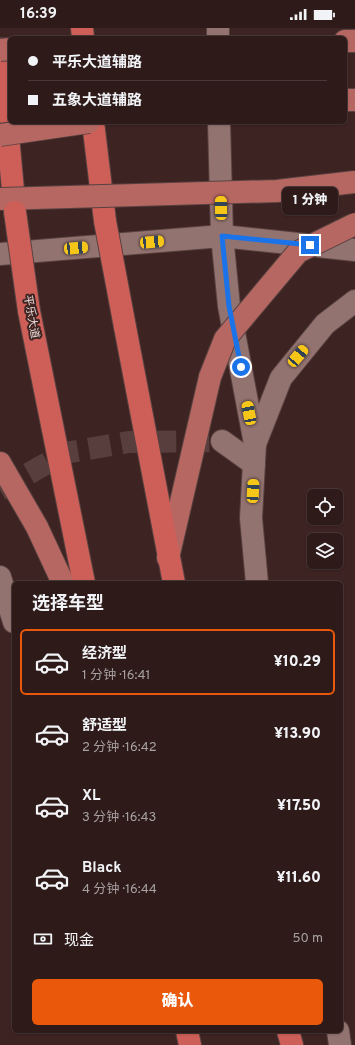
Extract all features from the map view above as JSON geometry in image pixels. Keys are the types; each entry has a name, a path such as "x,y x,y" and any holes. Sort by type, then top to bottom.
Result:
{"highway":[{"name":"平乐大道","path":"0,49 8,206 84,581"},
{"path":"93,124 105,221 168,559 174,581"},
{"path":"187,1033 190,1045"},
{"path":"289,1033 292,1045"}],"main road":[{"path":"0,135 75,124"},
{"path":"8,206 277,191 355,182"},
{"path":"168,559 210,377 225,338 298,252 355,224"},
{"path":"0,462 37,527 62,581"}],"street":[{"path":"220,124 222,236 229,306 255,454 251,518 257,581"},
{"path":"0,254 222,236 355,250"},
{"path":"255,454 280,378 325,324 355,301"},
{"path":"222,441 255,454"},
{"path":"0,577 12,616"},
{"path":"338,1033 340,1045"}],"tunnel":[{"path":"0,490 65,453 129,442 222,441"}],"route":[{"path":"241,367 229,306 222,236 310,245"}]}
